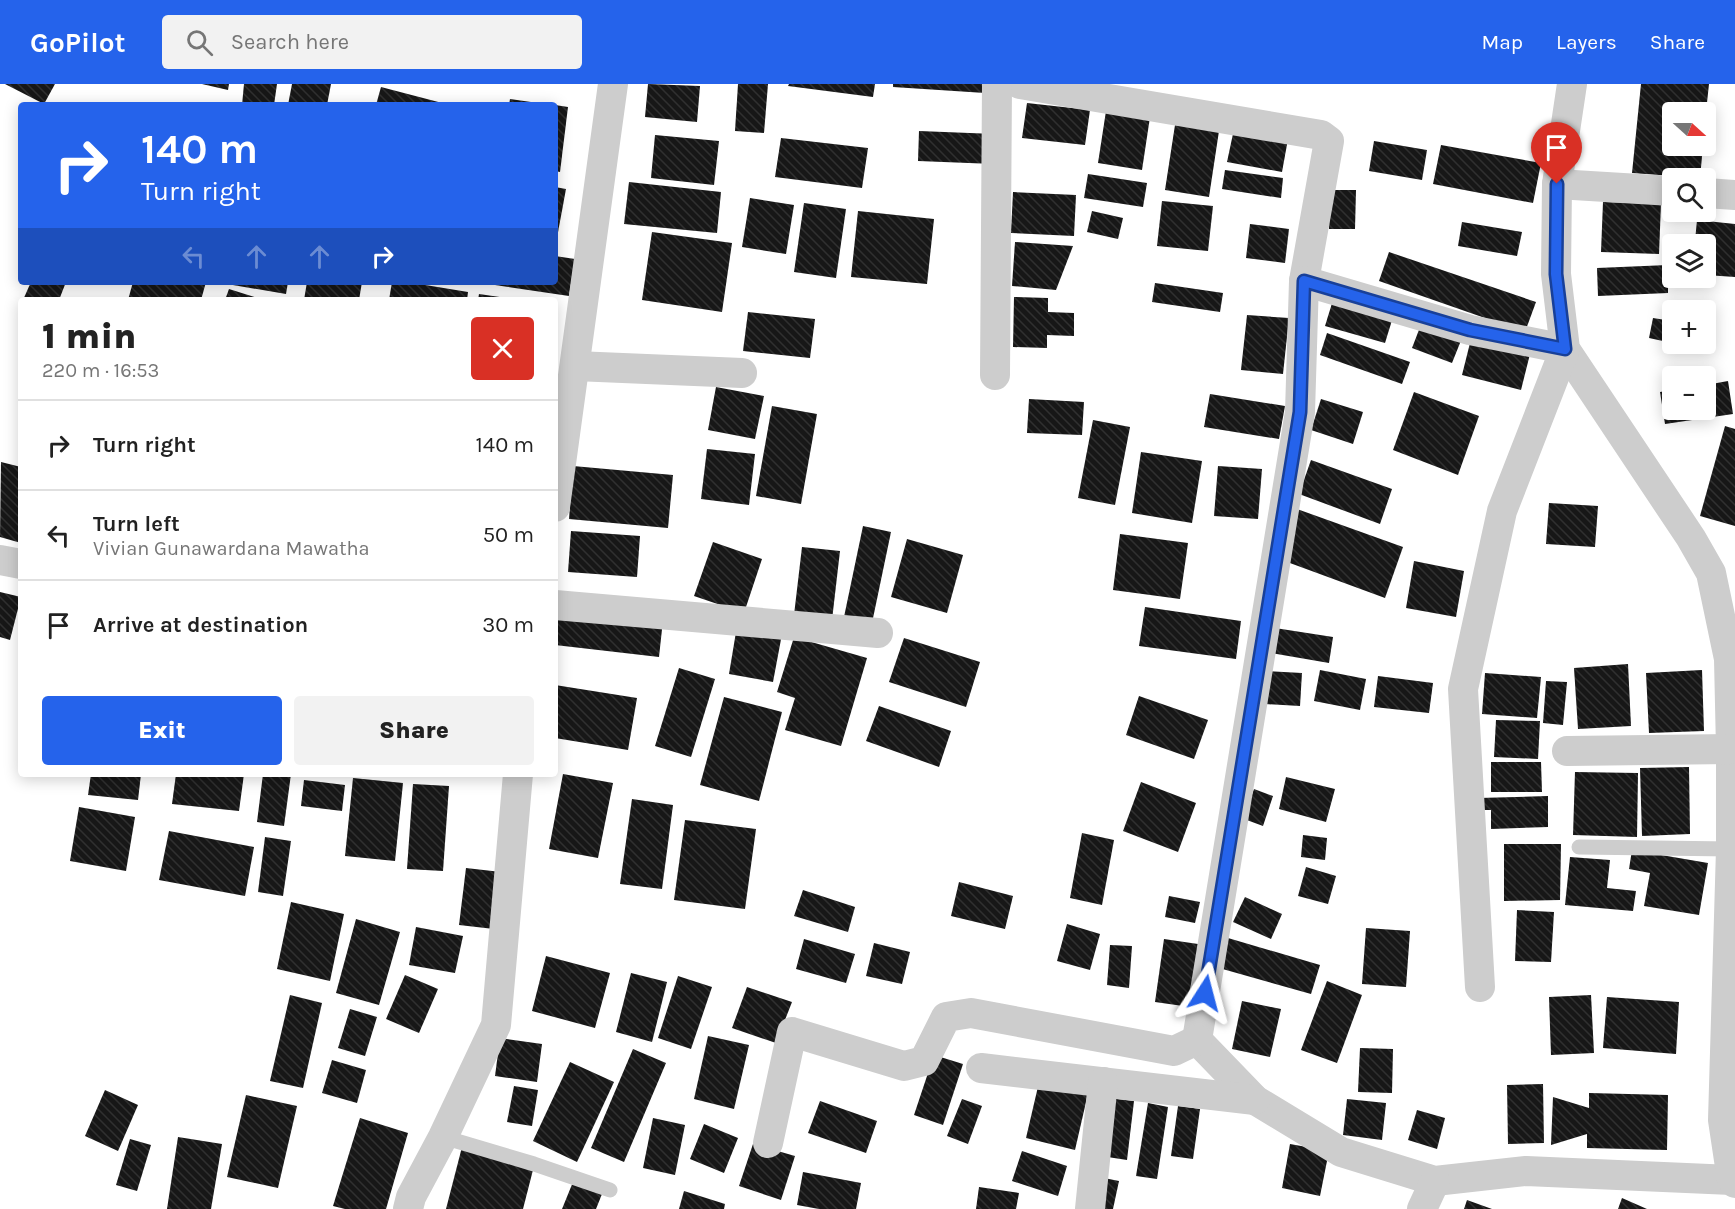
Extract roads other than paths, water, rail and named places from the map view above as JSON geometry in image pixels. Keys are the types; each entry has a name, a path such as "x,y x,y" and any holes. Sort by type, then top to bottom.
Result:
{"street":[{"path":"995,375 997,84"},
{"path":"1020,84 1321,135 1329,141 1304,281 1300,412 1197,1040"},
{"path":"1197,1040 1255,1100 1341,1152 1435,1181 1526,1171 1733,1181 1723,1120 1731,849 1729,659 1723,574 1691,538 1565,349 1556,274 1557,184 1572,84"},
{"path":"558,461 560,430 574,366 605,85"},
{"path":"1557,184 1662,190"},
{"path":"1716,194 1735,195"},
{"path":"1304,281 1470,330 1565,349"},
{"path":"1480,987 1463,689 1502,511 1565,349"},
{"path":"574,366 742,373"},
{"path":"0,560 18,563"},
{"path":"558,605 878,633"},
{"path":"1567,751 1731,749"},
{"path":"408,1209 411,1197 443,1137 496,1025 518,777"},
{"path":"768,1143 792,1032 904,1066 924,1061 946,1017 971,1013 1174,1051 1197,1040"},
{"path":"981,1068 1255,1100"},
{"path":"1090,1209 1103,1082"},
{"path":"1422,1209 1435,1181"}],"lane":[{"path":"1579,847 1731,849"},
{"path":"443,1137 610,1190"}]}
